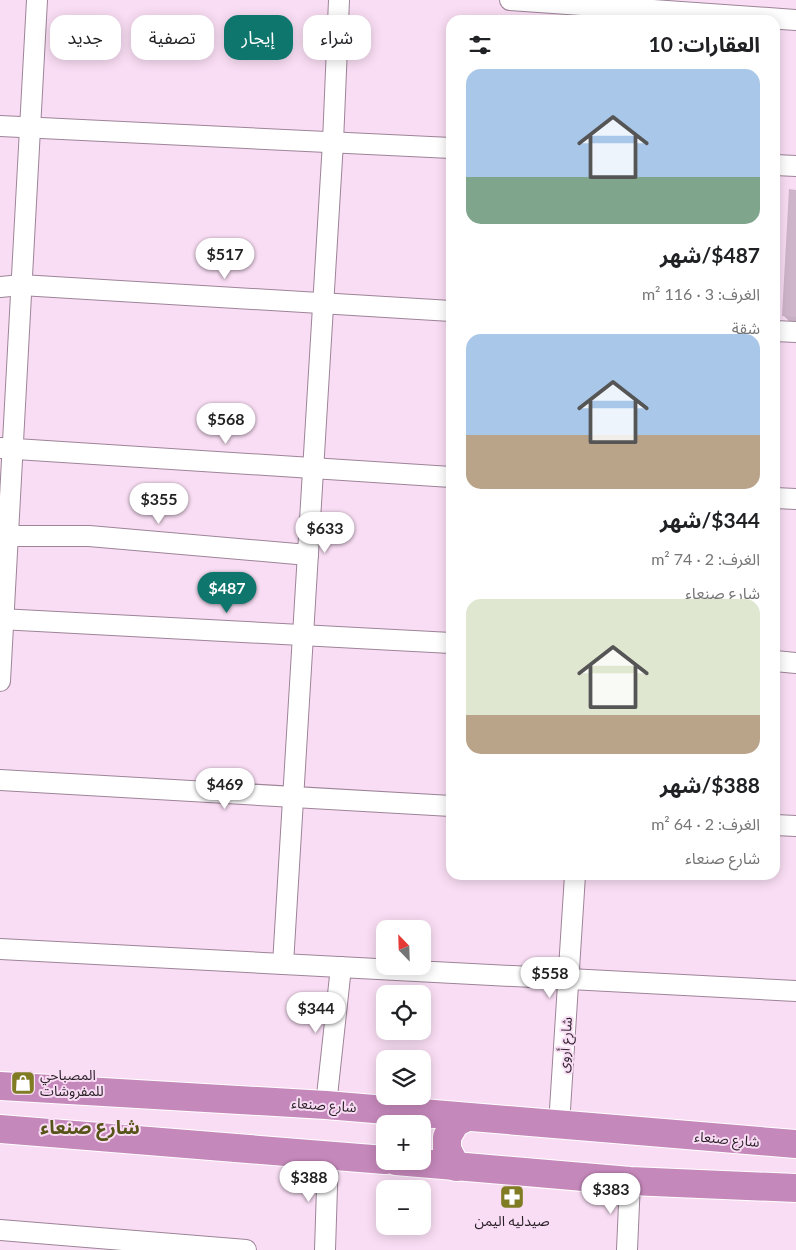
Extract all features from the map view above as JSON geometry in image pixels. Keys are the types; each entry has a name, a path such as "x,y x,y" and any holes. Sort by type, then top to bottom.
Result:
{"highway":[{"name":"شارع صنعاء","path":"0,1086 326,1105 382,1115"},
{"name":"شارع صنعاء","path":"431,1117 467,1117 796,1144"},
{"path":"456,1167 448,1149 447,1137 455,1123 467,1117"},
{"path":"0,1129 376,1158"},
{"path":"431,1164 630,1181 796,1188"}],"street":[{"path":"0,681 8,536 6,448 21,285 36,0"},
{"path":"283,964 333,142 339,0"},
{"path":"510,0 719,15"},
{"path":"780,19 796,20"},
{"path":"0,126 446,148"},
{"path":"780,165 796,166"},
{"path":"0,287 21,285 446,311"},
{"path":"780,331 796,332"},
{"path":"6,448 446,477"},
{"path":"780,498 796,499"},
{"path":"8,536 89,536 308,555"},
{"path":"2,619 446,643"},
{"path":"780,662 796,663"},
{"path":"0,780 446,806"},
{"path":"780,825 796,826"},
{"name":"شارع أروى","path":"559,1125 575,880"},
{"path":"0,949 796,991"},
{"path":"326,1105 342,967"},
{"path":"325,1250 328,1156"},
{"path":"627,1250 630,1181"},
{"path":"0,1230 246,1250"}],"building":[{"path":"789,189 796,190 796,317 782,316"}],"place":[{"name":"المصباحي للمفروشات","path":"23,1083"},
{"name":"صيدليه اليمن","path":"512,1197"}],"district":[{"name":"شارع صنعاء","path":"90,1127"}]}
